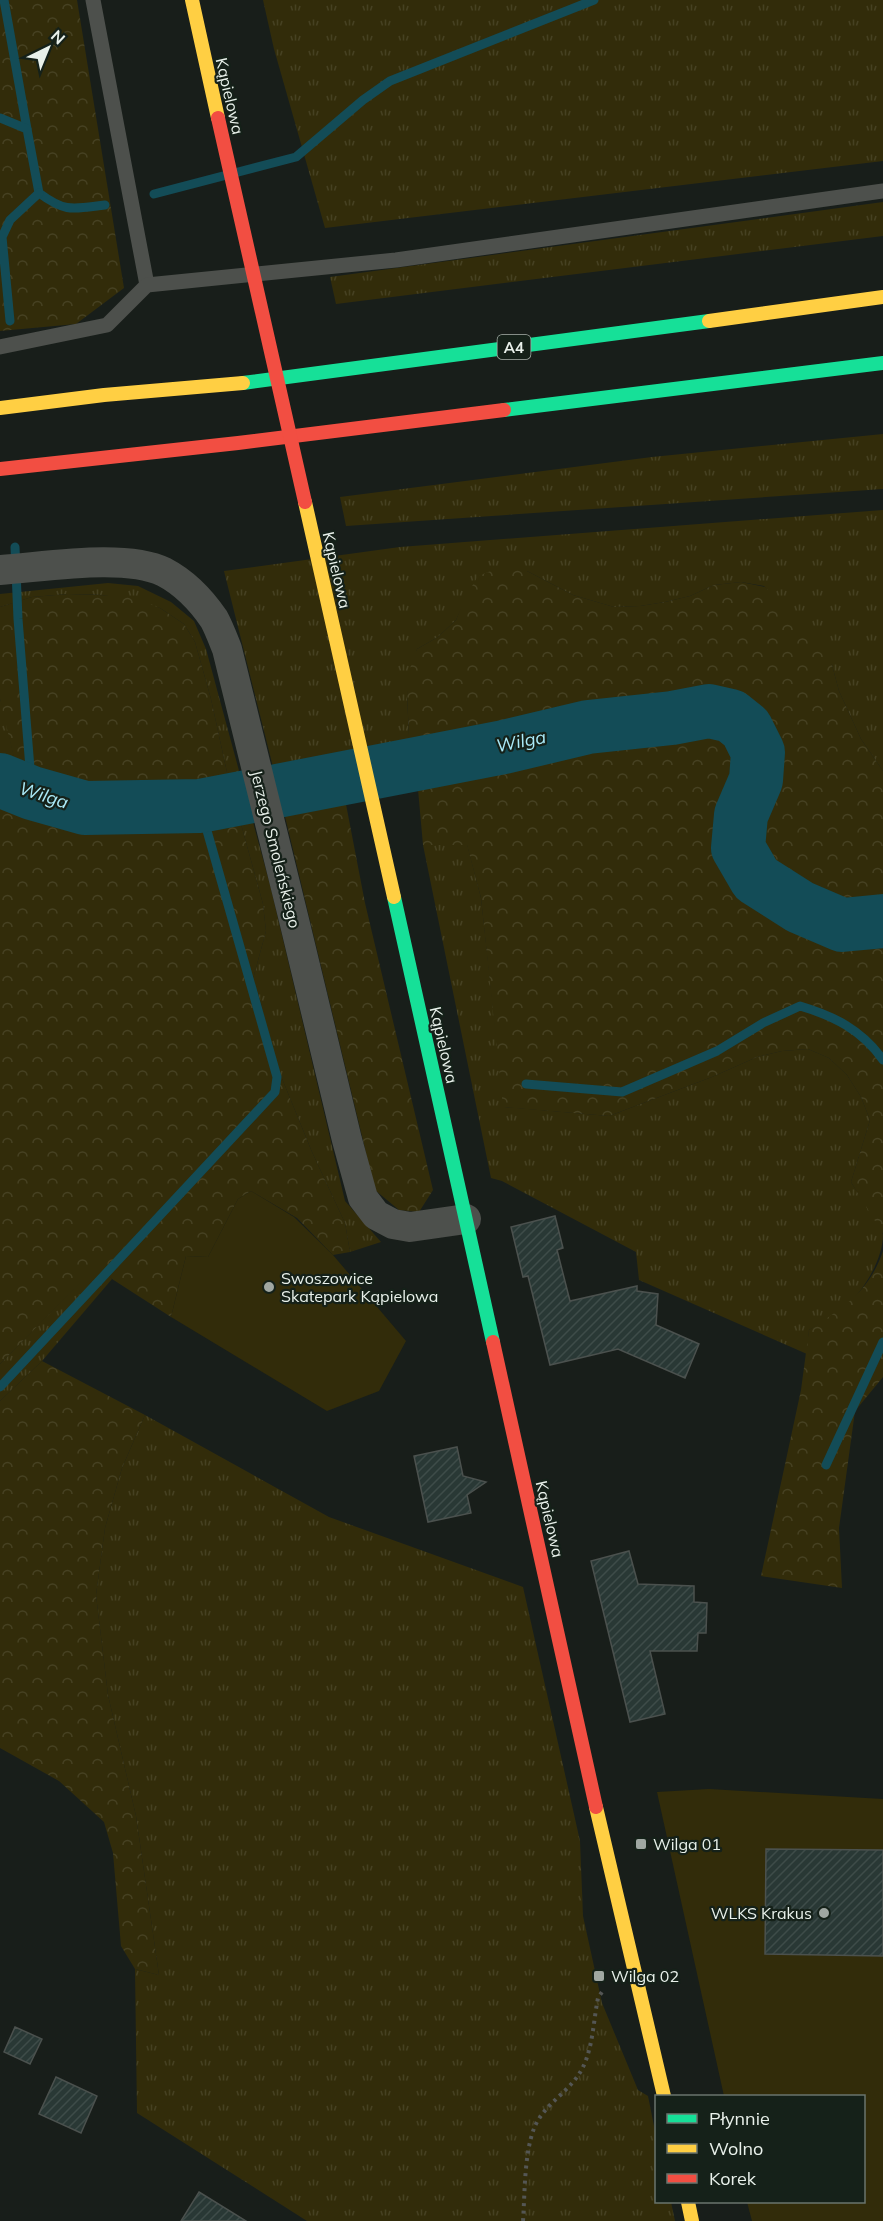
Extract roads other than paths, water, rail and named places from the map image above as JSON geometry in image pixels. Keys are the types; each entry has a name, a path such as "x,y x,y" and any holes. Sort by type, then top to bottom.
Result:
{"main road":[{"name":"Kąpielowa","path":"192,0 596,1807 664,2095"},
{"name":"A4","path":"0,408 104,395 272,381 883,297"},
{"path":"0,469 238,443 883,363"},
{"path":"688,2203 692,2221"}],"street":[{"name":"Jerzego Smoleńskiego","path":"11,569 131,563 162,571 182,582 199,599 215,621 227,649 346,1140 363,1198 376,1215 393,1224 410,1227 466,1219"}],"lane":[{"path":"93,0 147,285"},
{"path":"0,347 107,325 147,285 396,260 883,191"}],"waterway":[{"path":"4,0 27,129"},
{"path":"154,194 296,157 363,100 390,81 594,0"},
{"path":"0,118 27,129 39,193 63,207 85,208 105,205"},
{"path":"10,321 2,237 10,220 39,193"},
{"path":"15,547 18,619 32,793"},
{"name":"Wilga","path":"0,780 32,793 85,808 200,806 504,747 588,727 672,718 709,711 731,716 746,728 758,752 756,780 741,815 738,848 756,879 800,907 842,925 883,921"},
{"path":"0,1387 275,1092 277,1077 200,806"},
{"path":"526,1084 622,1092 717,1051 763,1023 800,1006 824,1014 856,1032 875,1049 883,1060"},
{"path":"826,1465 883,1342"}],"place":[{"name":"Swoszowice Skatepark Kąpielowa","path":"269,1287"},
{"name":"Wilga 01","path":"641,1844"},
{"name":"WLKS Krakus","path":"824,1913"},
{"name":"Wilga 02","path":"599,1976"}]}
